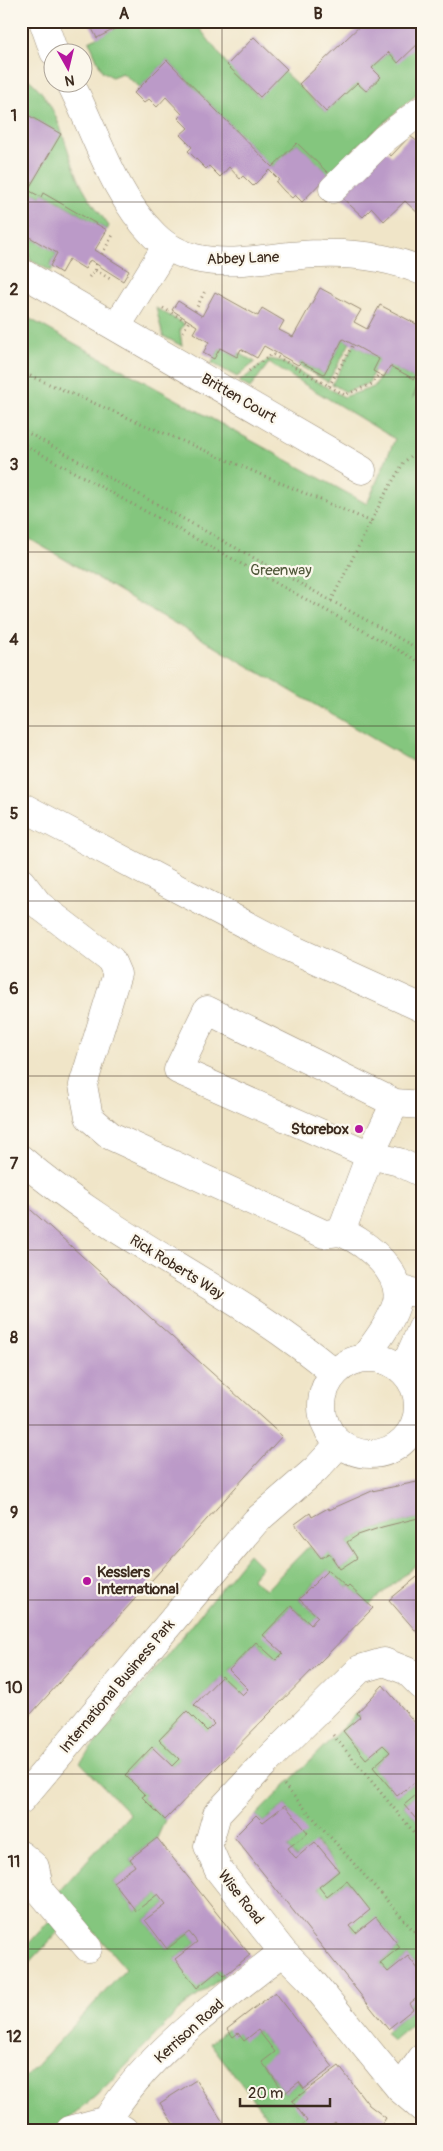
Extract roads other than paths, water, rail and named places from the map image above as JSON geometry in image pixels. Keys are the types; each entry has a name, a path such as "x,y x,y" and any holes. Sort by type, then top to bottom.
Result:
{"street":[{"path":"43,21 50,42"},
{"name":"Abbey Lane","path":"75,92 118,184 139,218 166,247 189,258 213,262 321,254 365,256 411,266 422,271"},
{"path":"333,188 384,139 422,110"},
{"path":"116,326 166,247"},
{"name":"Britten Court","path":"21,272 362,470"},
{"path":"21,806 288,947 422,1008"},
{"path":"21,882 39,905 111,960 117,974 83,1085 88,1117 111,1136 324,1234 341,1232 365,1247 409,1291 396,1305 379,1338 364,1358"},
{"path":"422,1106 395,1103 207,1010 178,1070 370,1155 399,1162 422,1173"},
{"path":"341,1232 370,1155 395,1103"},
{"name":"Rick Roberts Way","path":"21,1159 111,1226 282,1333 334,1373"},
{"path":"403,1371 422,1328"},
{"path":"364,1358 385,1360 403,1371 412,1381 417,1394 419,1422 398,1446 384,1452 361,1453 340,1444 327,1429 321,1410 324,1390 334,1373 348,1363 364,1358"},
{"name":"International Business Park","path":"21,1800 256,1522 340,1444"},
{"name":"Wise Road","path":"422,1686 407,1671 384,1662 360,1669 264,1764 217,1814 208,1846 218,1869 283,1952 310,1979 400,2089 422,2108"},
{"path":"21,1855 35,1866 40,1891 88,1948"},
{"name":"Kerrison Road","path":"70,2130 96,2122 115,2125 117,2103 155,2061 190,2028 283,1952"},
{"path":"400,2089 422,2058"}],"place":[{"name":"Storebox","path":"359,1129"},
{"name":"Kesslers International","path":"87,1581"}],"park label":[{"name":"Greenway","path":"281,570"}]}
